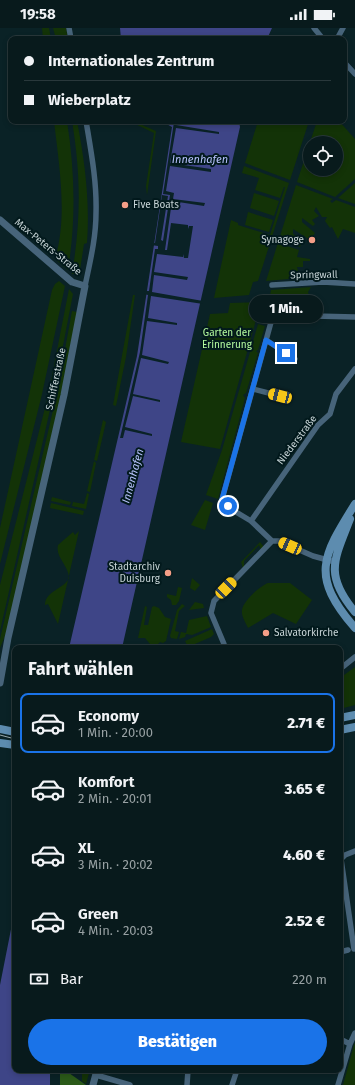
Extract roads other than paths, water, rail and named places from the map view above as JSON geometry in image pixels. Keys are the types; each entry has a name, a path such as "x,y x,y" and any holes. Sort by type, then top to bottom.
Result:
{"main road":[{"path":"355,504 336,533 326,560 325,574 328,588 333,600 355,628"},
{"path":"355,504 340,543 335,562 335,574 338,589 355,612"},
{"path":"343,717 355,715"},
{"path":"343,729 355,727"},
{"path":"0,729 12,731"},
{"path":"0,743 12,745"}],"street":[{"path":"314,28 321,36"},
{"path":"347,65 355,74"},
{"name":"Schifferstraße","path":"0,684 8,638 64,395 85,286 92,258 96,212 94,174 86,124"},
{"name":"Max-Peters-Straße","path":"0,220 72,282 85,286"},
{"name":"Springwall","path":"272,285 323,282 355,284"},
{"path":"335,562 326,560 279,541 272,541 251,521 221,503 273,315 355,317"},
{"path":"266,340 295,359"},
{"name":"Niederstraße","path":"251,521 318,425 330,414 333,393 355,369"},
{"path":"253,389 280,396"},
{"path":"224,645 211,613 214,601 272,541"},
{"name":"Schifferstraße","path":"0,656 8,638"},
{"path":"343,667 355,658"},
{"path":"343,857 354,852"},
{"path":"343,884 351,949 343,951"},
{"path":"343,1068 355,1033"},
{"path":"343,1040 350,1044"},
{"path":"93,1085 96,1073"},
{"path":"99,1073 130,1085"},
{"path":"187,1085 188,1073"},
{"path":"232,1085 235,1073"},
{"path":"338,1085 342,1073"}],"water":[{"path":"120,28 272,28 268,36 121,36"},
{"name":"Innenhafen","path":"166,124 240,124 240,127 123,645 70,645 137,356 172,127"},
{"path":"12,924 12,1073 50,1073 50,1085 0,1085 0,985"}],"tram line":[{"path":"0,735 12,738"}],"place":[{"name":"Five Boats","path":"125,205"},
{"name":"Synagoge","path":"312,240"},
{"name":"Stadtarchiv Duisburg","path":"168,573"},
{"name":"Salvatorkirche","path":"266,633"}],"park label":[{"name":"Garten der Erinnerung","path":"227,338"}]}
